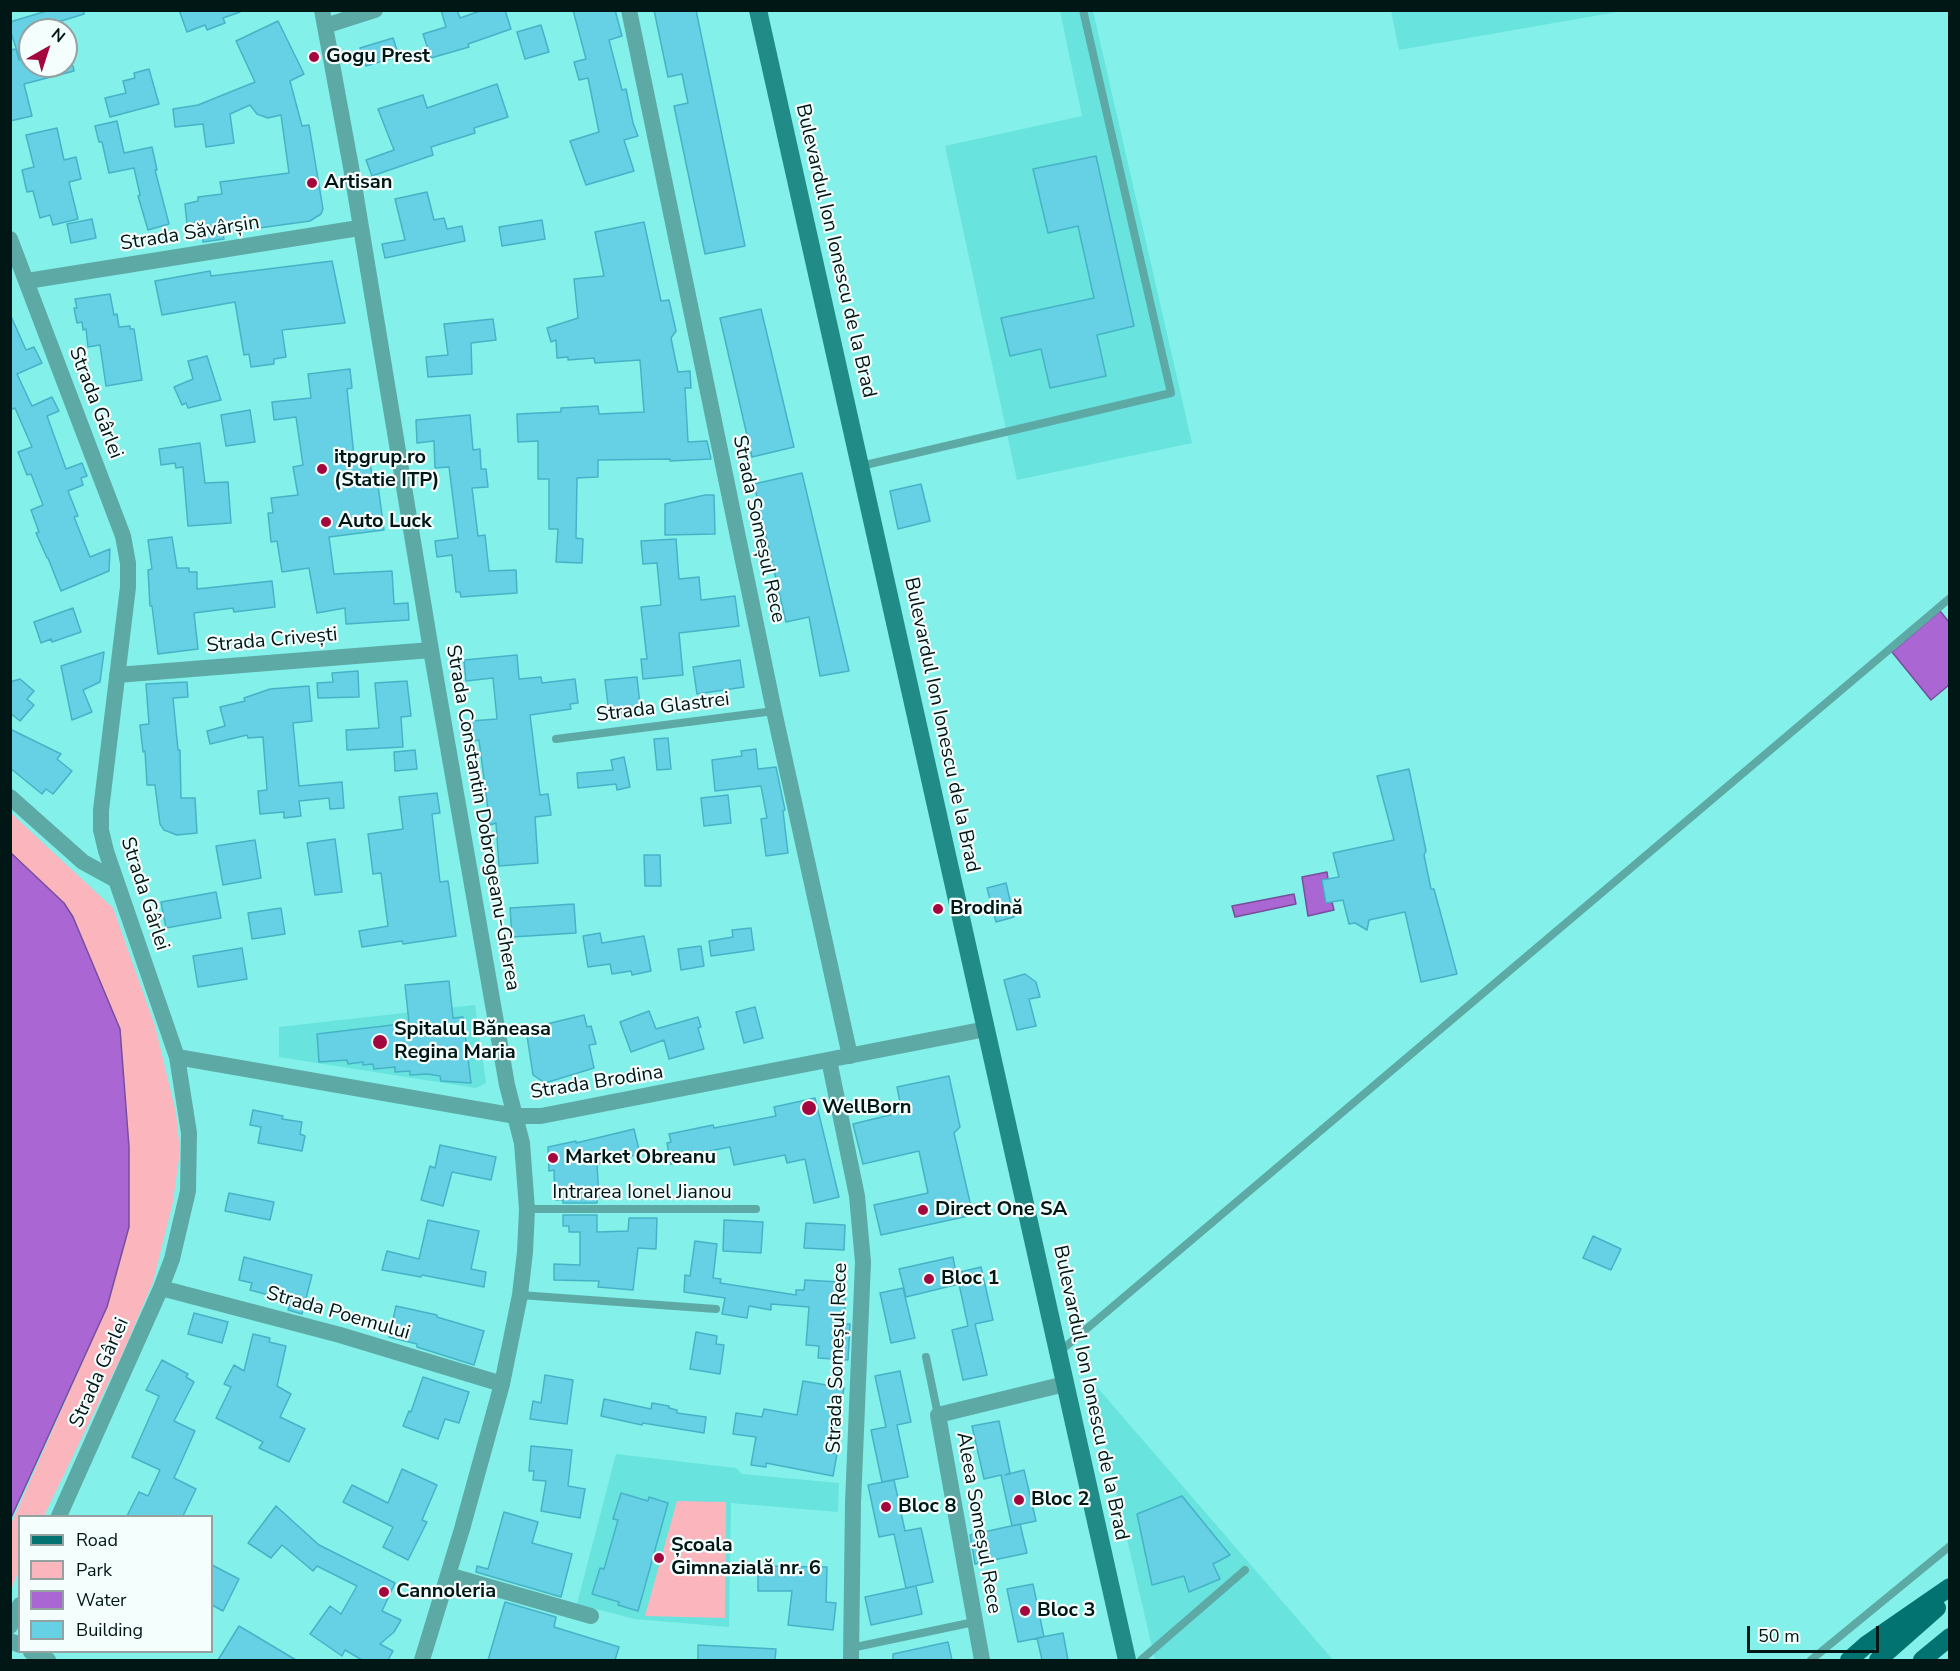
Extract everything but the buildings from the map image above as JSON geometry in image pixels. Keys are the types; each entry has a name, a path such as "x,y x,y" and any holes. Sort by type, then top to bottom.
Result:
{"main road":[{"name":"Bulevardul Ion Ionescu de la Brad","path":"758,10 1127,1660"},
{"path":"1849,1660 1866,1645 1950,1587"},
{"path":"1878,1660 1950,1597"},
{"path":"1922,1660 1950,1638"},
{"path":"1942,1660 1950,1652"}],"street":[{"path":"323,18 375,10"},
{"name":"Strada Someșul Rece","path":"629,10 774,711 850,1056"},
{"name":"Strada Constantin Dobrogeanu-Gherea","path":"323,18 351,167 359,228 507,1085 522,1143 527,1209 520,1295 502,1384 422,1660"},
{"name":"Strada Săvârșin","path":"27,281 359,228"},
{"name":"Strada Gârlei","path":"10,239 123,536 128,563 128,587 101,810 101,830 105,851 177,1057 189,1133 188,1191 178,1236 161,1288 59,1515"},
{"name":"Strada Crivești","path":"117,675 431,650"},
{"path":"10,796 83,862 116,880"},
{"name":"Strada Brodina","path":"177,1057 516,1116 541,1116 986,1029"},
{"name":"Strada Someșul Rece","path":"829,1060 857,1196 863,1252 862,1325 853,1503 851,1654"},
{"name":"Strada Poemului","path":"161,1288 330,1332 502,1384"},
{"name":"Aleea Someșul Rece","path":"982,1660 938,1415 1065,1384"},
{"path":"448,1575 591,1616"},
{"path":"10,1626 18,1609"},
{"path":"33,1653 48,1660"}],"lane":[{"path":"861,466 1171,393 1083,10"},
{"path":"1058,1353 1950,598"},
{"name":"Strada Glastrei","path":"556,739 774,711"},
{"name":"Intrarea Ionel Jianou","path":"527,1209 756,1209"},
{"path":"520,1295 716,1310"},
{"path":"926,1357 938,1415"},
{"path":"1811,1660 1950,1546"},
{"path":"1141,1660 1245,1570"},
{"path":"851,1654 974,1622"}],"shaded area":[{"path":"1391,10 1623,11 1399,50"},
{"path":"1060,11 1093,11 1192,443 1017,480 945,146 1082,116"},
{"name":"Spitalul Băneasa Regina Maria","path":"475,1005 486,1083 476,1088 279,1057 279,1027"},
{"path":"1090,1379 1333,1660 1155,1660"},
{"name":"Școala Gimnazială nr. 6","path":"616,1454 736,1468 742,1474 839,1483 838,1512 731,1503 729,1627 635,1619 577,1604"}],"green space":[{"path":"11,813 113,908 155,1026 176,1113 180,1151 173,1202 153,1282 120,1359 44,1515 18,1515 18,1572 11,1590 11,1524 107,1307 129,1227 129,1147 120,1029 64,903 11,853"},
{"path":"677,1501 726,1502 725,1618 645,1616"}],"water":[{"path":"1940,611 1949,622 1949,685 1931,700 1892,652"},
{"path":"11,853 64,903 73,917 120,1029 129,1147 129,1227 107,1307 11,1518"},
{"path":"1327,872 1328,879 1322,880 1326,903 1332,902 1334,910 1308,916 1302,877"},
{"path":"1294,894 1296,904 1235,917 1232,906"}],"place":[{"name":"Gogu Prest","path":"314,57"},
{"name":"Artisan","path":"312,183"},
{"name":"itpgrup.ro (Statie ITP)","path":"322,469"},
{"name":"Auto Luck","path":"326,522"},
{"name":"Brodină","path":"938,909"},
{"name":"Spitalul Băneasa Regina Maria","path":"380,1042"},
{"name":"WellBorn","path":"809,1108"},
{"name":"Market Obreanu","path":"553,1158"},
{"name":"Direct One SA","path":"923,1210"},
{"name":"Bloc 1","path":"929,1279"},
{"name":"Bloc 2","path":"1019,1500"},
{"name":"Bloc 8","path":"886,1507"},
{"name":"Școala Gimnazială nr. 6","path":"659,1558"},
{"name":"Cannoleria","path":"384,1592"},
{"name":"Bloc 3","path":"1025,1611"}]}
